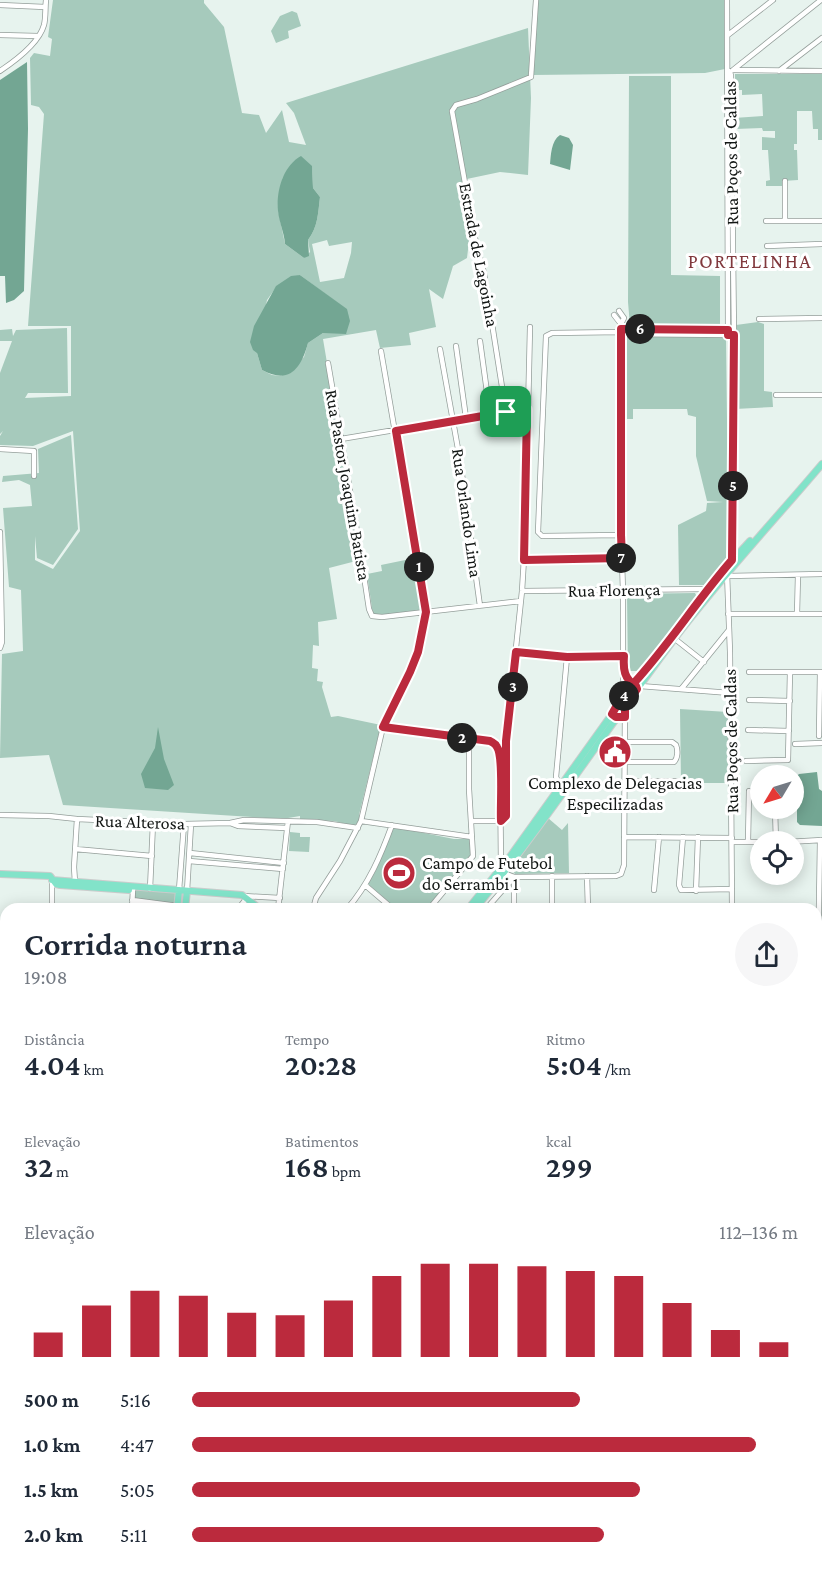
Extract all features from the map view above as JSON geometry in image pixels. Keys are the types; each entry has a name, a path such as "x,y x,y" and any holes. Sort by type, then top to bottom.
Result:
{"main road":[{"path":"478,903 614,716 631,689 706,589 822,459"},
{"path":"503,871 560,785 625,705 631,689 822,464"},
{"path":"0,874 50,876 57,884 70,883 124,890 134,888 179,890 244,897 252,903"},
{"path":"177,903 179,890"},
{"path":"186,903 187,891"}],"street":[{"path":"0,71 25,51 38,36 44,24 46,0"},
{"name":"Estrada de Lagoinha","path":"506,412 484,273 475,238 452,113 454,106 528,79 532,75 536,0"},
{"name":"Rua Poços de Caldas","path":"728,0 731,71 732,560"},
{"path":"728,35 773,0"},
{"path":"731,71 821,0"},
{"path":"0,4 45,7"},
{"path":"0,35 38,36"},
{"path":"779,70 822,38"},
{"path":"731,71 822,71"},
{"path":"785,181 785,221"},
{"path":"766,221 822,221"},
{"path":"767,246 822,244"},
{"path":"619,311 624,318 622,330 621,535 623,667 631,689 682,688 730,693"},
{"path":"614,315 622,330"},
{"path":"759,319 822,318"},
{"path":"471,821 501,821 506,816 506,741 524,560 530,327"},
{"path":"621,535 540,535 538,532 544,340 546,336 586,329 730,334"},
{"path":"480,341 490,414"},
{"path":"456,346 466,418"},
{"name":"Rua Orlando Lima","path":"440,349 463,477 480,606"},
{"path":"315,903 361,821 383,727 418,652 426,612 413,519 381,351"},
{"name":"Rua Pastor Joaquim Batista","path":"328,363 360,543 368,606 372,616 377,618 426,612"},
{"path":"776,395 822,395"},
{"path":"341,439 527,410"},
{"path":"0,449 27,450 36,453 34,476"},
{"path":"0,532 2,642 0,648"},
{"path":"524,560 622,558"},
{"path":"728,574 822,574"},
{"name":"Rua Poços de Caldas","path":"728,574 732,903"},
{"path":"797,614 798,575"},
{"name":"Rua Florença","path":"522,591 557,593 706,589"},
{"path":"426,612 521,601"},
{"path":"728,614 822,614"},
{"path":"682,688 729,630"},
{"path":"675,639 704,662"},
{"path":"516,652 567,657 624,656"},
{"path":"560,785 556,777 567,657"},
{"path":"749,672 821,672 819,736"},
{"path":"746,761 787,760 790,672"},
{"path":"749,700 790,700"},
{"path":"383,727 490,741 497,746 499,753 503,871 514,877 587,876 596,878 621,874 624,837 625,705"},
{"path":"614,716 625,717"},
{"path":"748,730 789,731"},
{"path":"434,903 470,861 473,854 469,739"},
{"path":"625,742 667,742 675,744 677,749 676,760 669,762 625,762"},
{"path":"795,744 822,743"},
{"path":"625,781 678,781"},
{"path":"624,837 698,837 748,842 749,791"},
{"name":"Rua Alterosa","path":"0,815 184,824 230,823 244,820 288,821 358,828"},
{"path":"70,883 77,819"},
{"path":"279,903 288,821"},
{"path":"361,821 472,837"},
{"path":"150,889 153,822"},
{"name":"Rua Alterosa","path":"230,823 238,826 287,828"},
{"path":"179,890 184,824"},
{"path":"187,891 191,824"},
{"path":"352,903 365,885 383,850 392,825"},
{"path":"654,891 660,837"},
{"path":"683,837 679,887 683,891 732,890"},
{"path":"696,891 698,837"},
{"path":"804,841 821,840 820,903"},
{"path":"75,849 152,856"},
{"path":"189,853 284,863"},
{"path":"189,861 283,869"},
{"path":"552,876 552,903"},
{"path":"587,876 588,903"},
{"path":"491,903 514,877"},
{"path":"514,877 514,903"},
{"path":"52,903 54,879"},
{"path":"365,885 386,903"},
{"path":"134,888 132,900 151,903"},
{"path":"241,903 244,897 280,898"}],"shaded area":[{"path":"53,0 204,0 224,27 242,113 259,115 266,133 282,110 289,142 306,145 294,113 286,103 528,28 531,98 528,175 500,172 462,180 470,233 467,258 453,266 443,299 429,289 436,327 409,333 411,345 380,348 376,330 323,339 360,560 329,568 337,619 318,622 319,646 313,645 312,668 318,669 317,681 323,682 322,687 331,717 338,716 381,725 359,815 360,820 354,826 334,821 300,820 300,816 282,819 63,805 49,755 0,758 2,654 23,651 21,590 9,587 3,508 32,506 30,485 19,480 2,482 3,476 39,473 38,449 71,435 78,529 53,565 37,558 35,536 35,560 53,569 80,531 73,431 33,446 0,445 0,436 3,431 0,434 0,373 12,341 0,341 0,330 12,329 13,336 16,330 67,328 68,393 28,393 25,398 71,396 71,326 28,326 44,114 39,107 31,105 30,58 34,53 50,56 52,39 48,37","holes":["312,167 313,188 320,197 316,225 308,240 310,252 304,258 285,244 278,210 283,177","327,240 329,246 352,242 344,278 320,282 312,244","300,275 347,310 323,333 308,343 304,357 281,376 262,370 257,353 267,300 277,286"]},
{"path":"535,0 724,0 725,69 705,73 532,75"},
{"path":"292,11 297,13 301,26 288,31 289,38 276,43 271,31 280,16"},
{"path":"27,62 28,129 24,291 14,300 6,303 5,276 0,276 0,80"},
{"path":"735,74 822,74 822,140 818,140 818,129 813,129 812,111 797,111 797,144 794,144 794,150 797,150 798,180 783,181 783,186 766,186 766,181 770,180 768,150 762,150 762,137 775,138 775,131 763,131 762,128 735,129 734,118 763,116 762,94 742,95 742,90 735,90"},
{"path":"629,76 671,76 671,275 720,276 720,326 630,326 628,302"},
{"path":"560,135 569,138 573,145 570,170 550,164 553,144"},
{"path":"301,156 312,166 313,188 320,197 316,225 308,240 309,256 304,258 285,244 278,203 285,173"},
{"path":"300,275 347,309 350,321 346,334 323,333 308,343 302,360 293,372 280,376 262,370 257,353 250,342 254,326 276,286 291,276"},
{"path":"758,322 764,324 764,391 772,392 773,407 735,409 736,325"},
{"path":"626,336 726,336 728,502 730,503 728,562 704,585 679,585 678,525 706,511 707,503 723,502 707,501 696,456 696,417 688,415 687,409 633,409 633,419 627,419"},
{"path":"415,558 424,610 378,617 373,615 367,574 382,571 381,565"},
{"path":"695,593 697,597 641,671 628,671 627,594"},
{"path":"680,709 728,712 728,783 681,783"},
{"path":"158,727 164,759 174,785 168,790 145,788 141,774 155,748"},
{"path":"817,772 819,789 822,791 822,826 800,825 797,822 797,819 804,819 804,773"},
{"path":"548,818 562,830 568,823 569,873 515,874 512,869"},
{"path":"394,827 454,839 471,839 469,860 431,903 390,903 368,884"},
{"path":"290,832 300,833 300,837 310,837 309,852 289,851"},
{"path":"133,889 176,893 175,903 133,899"}],"place":[{"name":"Complexo de Delegacias Especilizadas","path":"615,752"},
{"name":"Campo de Futebol do Serrambi 1","path":"399,873"}],"district":[{"name":"PORTELINHA","path":"750,261"}],"route":[{"path":"506,412 396,431 426,612 418,652 383,727 490,741 495,744 500,761 501,821 506,816 506,741 516,652 567,657 624,656 625,675 629,681 632,684 636,686 637,689 625,705 625,717 616,717 612,714 628,686 630,684 632,684 633,684 648,668 706,589 732,560 734,335 728,335 728,330 621,329 623,341 622,558 524,560 527,410 506,412"}]}
